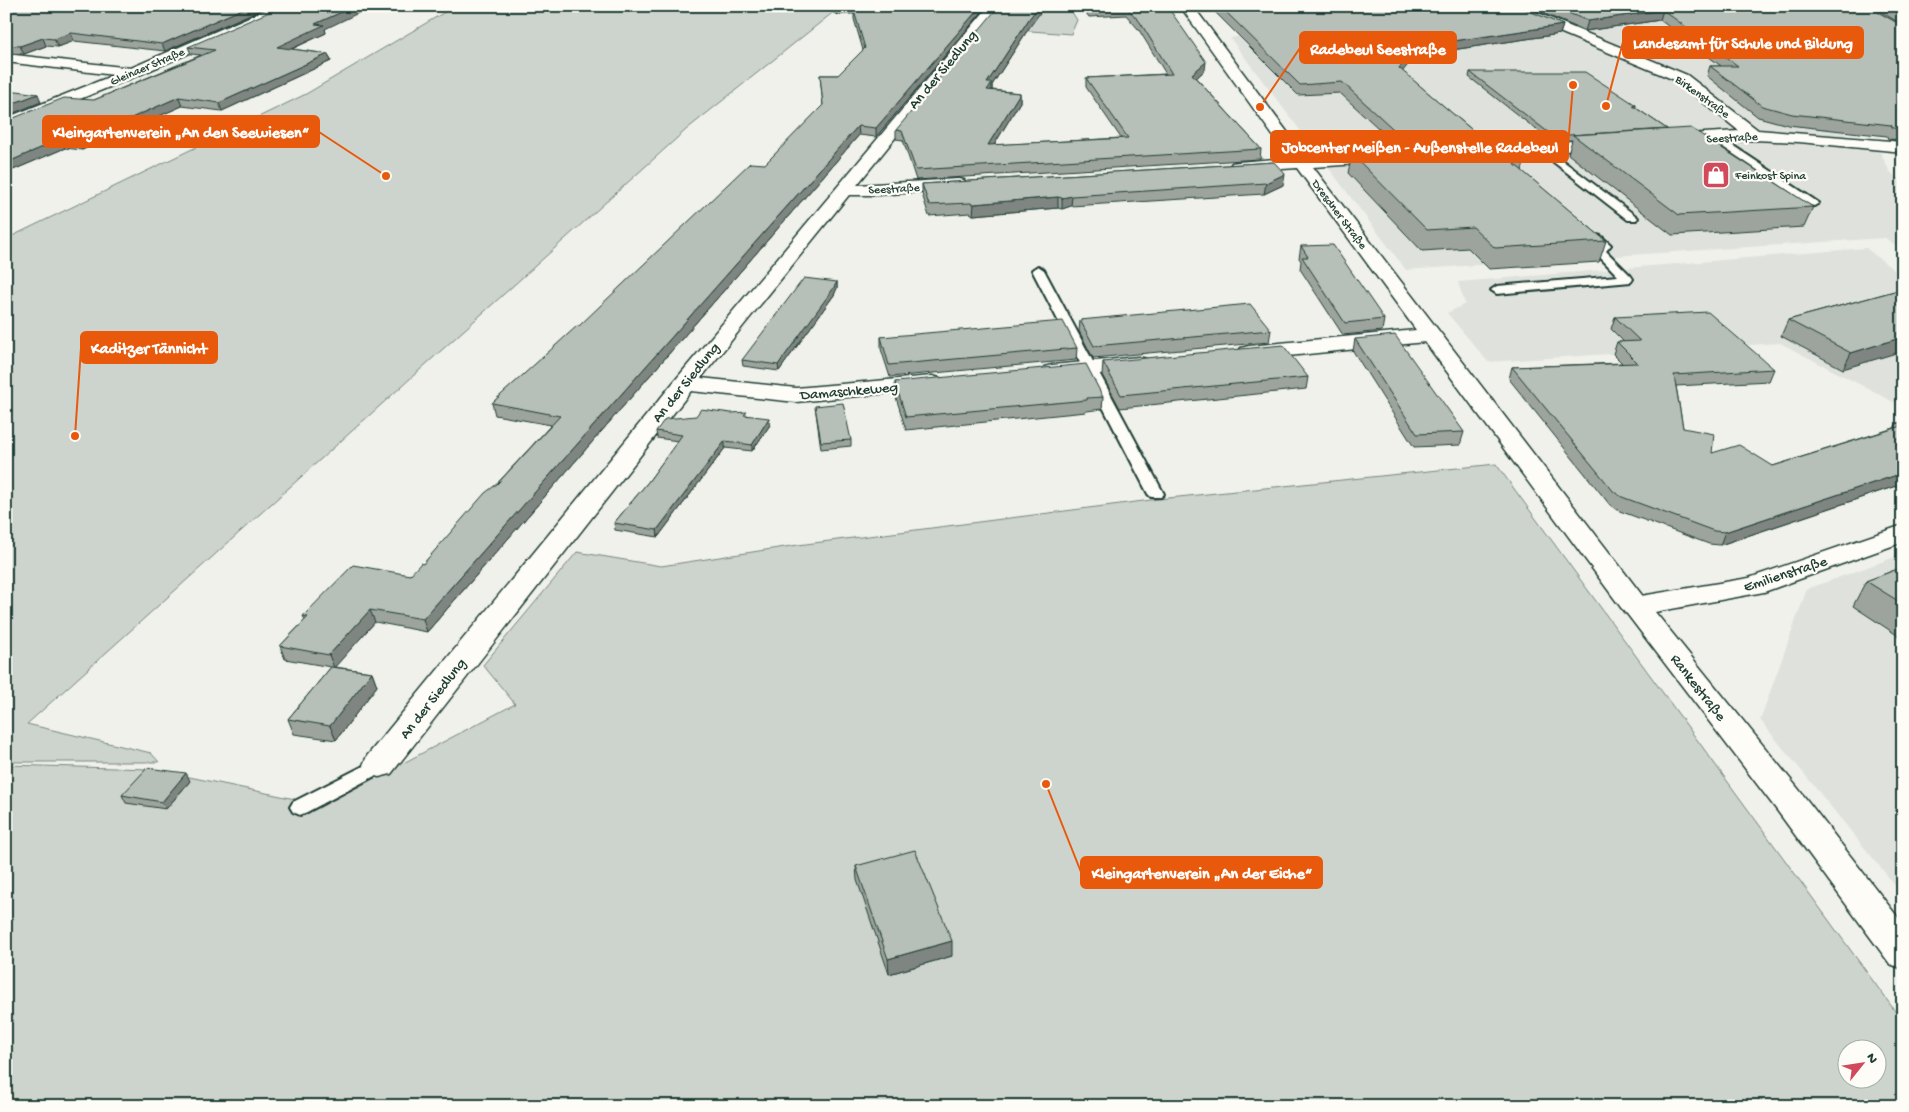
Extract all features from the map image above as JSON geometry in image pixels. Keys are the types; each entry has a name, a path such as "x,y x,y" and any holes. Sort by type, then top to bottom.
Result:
{"street":[{"name":"Gleinaer Straße","path":"6,124 134,72 286,6"},
{"name":"An der Siedlung","path":"380,765 685,382 986,17 998,6"},
{"name":"Dresdner Straße","path":"1186,6 1494,421"},
{"name":"Birkenstraße","path":"1509,6 1682,78 1754,135"},
{"path":"6,58 134,72"},
{"name":"Seestraße","path":"1657,141 1754,135 1799,137 1903,147"},
{"path":"1455,153 1619,143"},
{"path":"1224,168 1407,156"},
{"name":"Seestraße","path":"842,190 879,190 978,183"},
{"path":"1226,355 1430,335"},
{"path":"1031,374 1158,362"},
{"name":"Damaschkeweg","path":"685,382 796,395 953,381"},
{"name":"Rankestraße","path":"1494,421 1635,606 1788,800 1903,954"},
{"name":"Emilienstraße","path":"1635,606 1754,586 1903,533"}],"lane":[{"path":"837,11 953,6"},
{"path":"1714,137 1814,203"},
{"path":"1542,148 1632,218"},
{"path":"1494,151 1508,164"},
{"path":"1497,290 1627,279 1600,251 1605,245 1590,232"},
{"path":"1038,270 1156,494"},
{"path":"300,808 380,765"}],"shaded area":[{"path":"455,6 841,6 687,129 27,724 151,753 159,762 6,762 6,239 306,94"},
{"path":"1032,6 1068,6 1077,20 1071,34 990,28"},
{"path":"1438,6 1903,6 1903,39 1834,107 1846,135 1880,152 1890,172 1903,182 1903,250 1885,238 1406,270 1230,38 1294,25"},
{"path":"1866,248 1903,277 1903,407 1780,343 1488,362 1447,313 1465,304 1458,282"},
{"path":"1496,464 1903,1022 1903,1106 6,1106 6,765 151,769 295,799 305,815 515,704 483,665 577,552 661,566 798,545 1159,499"},
{"path":"1903,554 1903,895 1760,720 1807,589"}],"building":[{"path":"6,6 249,6 162,44 71,33 54,39 43,38 20,46 6,45"},
{"path":"283,6 355,6 315,24 324,25 277,47 328,54 219,103 179,97 79,141 61,139 6,163 6,121 64,98 94,100 215,50 188,47"},
{"path":"981,6 876,128 858,126 423,619 370,610 329,655 280,646 308,617 303,616 353,565 410,575 421,563 423,564 485,493 497,484 560,416 492,403 579,326 750,163 765,164 823,105 820,75 838,75 865,48 854,11"},
{"path":"999,6 1039,6 987,83 992,83 987,90 1020,93 988,145 1128,138 1086,78 1172,74 1140,22 1126,7 1089,9 1087,6 1167,6 1206,62 1192,74 1261,149 916,170 902,131 896,130"},
{"path":"1220,6 1517,6 1563,25 1440,43 1428,33 1399,68 1478,135 1404,139 1342,82 1300,85"},
{"path":"1551,6 1867,6 1903,26 1903,129 1893,128 1891,125 1792,114 1762,106 1710,66 1738,66 1663,10 1588,21"},
{"path":"1891,6 1903,6 1903,13"},
{"path":"1470,72 1585,72 1636,105 1633,106 1667,129 1553,136"},
{"path":"17,91 38,94 6,106 6,95"},
{"path":"1691,128 1813,207 1679,215 1573,135"},
{"path":"1496,140 1524,163 1513,163 1606,241 1495,248 1473,227 1427,230 1352,154 1426,149 1420,144"},
{"path":"1274,162 1285,174 1266,183 974,204 929,205 922,184"},
{"path":"1333,245 1384,319 1345,323 1302,257 1308,257 1301,246"},
{"path":"804,278 837,282 778,365 742,360"},
{"path":"1903,289 1903,337 1851,353 1788,320"},
{"path":"1250,304 1271,330 1094,346 1080,320"},
{"path":"1708,312 1774,369 1674,375 1683,428 1714,434 1712,453 1739,445 1773,466 1902,426 1897,423 1903,421 1903,473 1725,532 1714,531 1622,497 1614,492 1512,367 1638,363 1617,342 1640,341 1615,317"},
{"path":"1063,321 1077,348 889,365 881,337"},
{"path":"1395,335 1464,432 1417,434 1355,339"},
{"path":"1283,345 1308,377 1121,395 1103,362"},
{"path":"1086,364 1103,397 906,417 895,382"},
{"path":"843,403 851,440 821,442 815,406"},
{"path":"701,409 731,413 747,412 744,415 769,418 752,445 725,441 657,530 614,523 648,482 682,435 656,431 665,419 696,416"},
{"path":"1903,567 1903,604 1866,581"},
{"path":"331,667 372,672 330,726 288,719"},
{"path":"147,768 186,773 162,802 122,795"},
{"path":"915,850 952,941 888,959 856,866"}],"place":[{"name":"Jobcenter Meißen - Außenstelle Radebeul","path":"1573,85"},
{"name":"Landesamt für Schule und Bildung","path":"1606,106"},
{"name":"Radebeul Seestraße","path":"1260,107"},
{"name":"Feinkost Spina","path":"1716,175"},
{"name":"Kleingartenverein „An den Seewiesen“","path":"386,176"},
{"name":"Kaditzer Tännicht","path":"75,436"},
{"name":"Kleingartenverein „An der Eiche“","path":"1046,784"}]}
